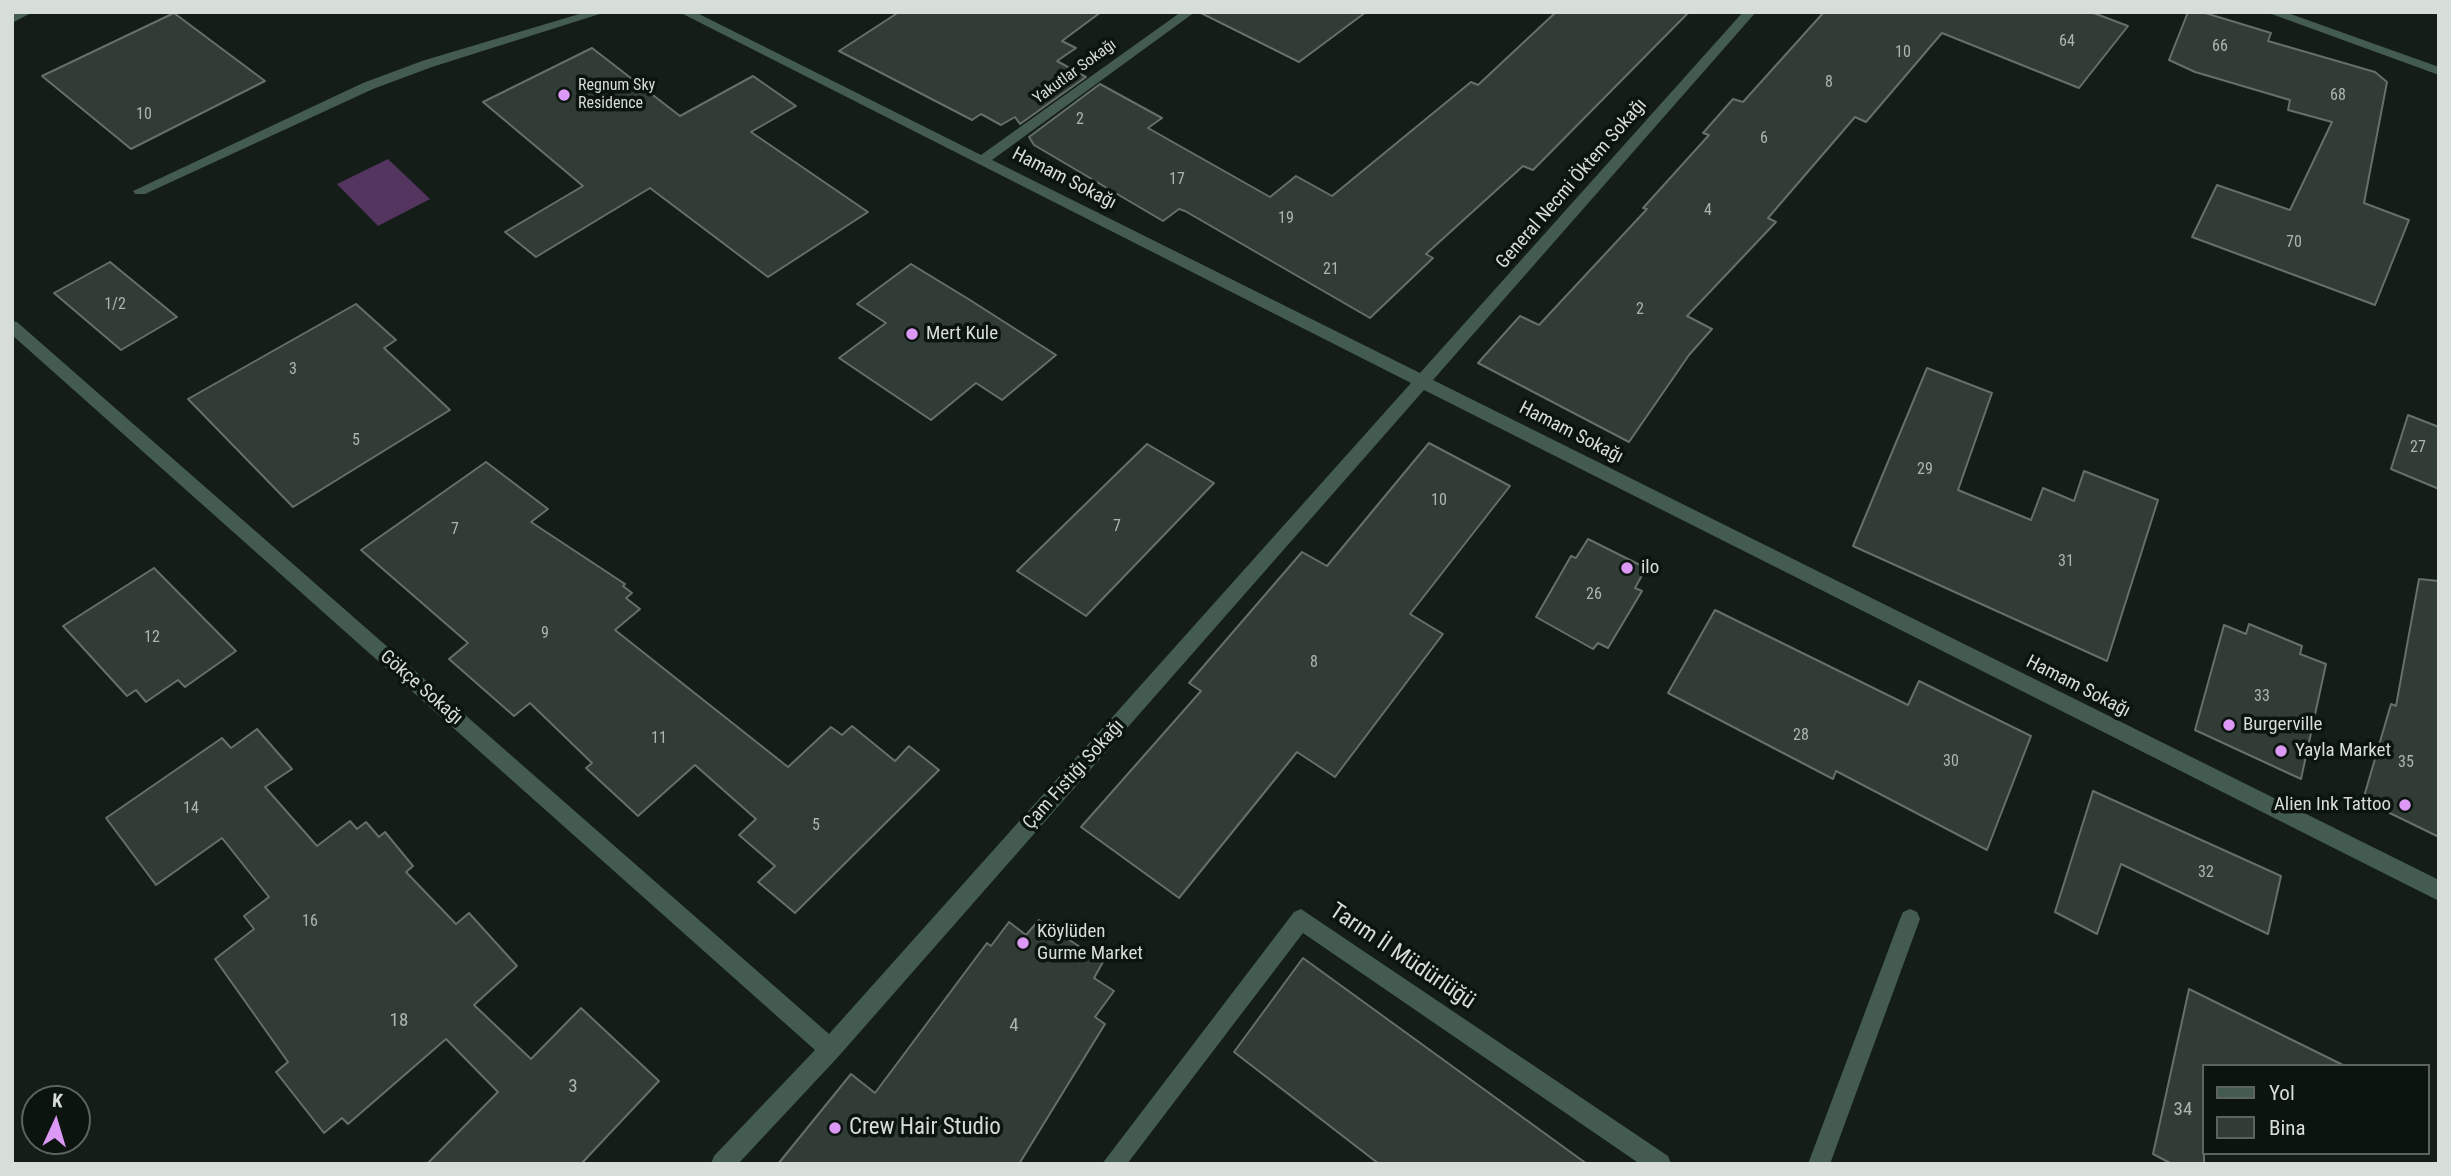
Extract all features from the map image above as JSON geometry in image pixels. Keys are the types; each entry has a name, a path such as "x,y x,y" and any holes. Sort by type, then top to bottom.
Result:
{"street":[{"path":"12,19 27,12"},
{"path":"140,191 368,86 427,64 600,12"},
{"name":"Hamam Sokağı","path":"685,12 2439,891"},
{"name":"Yakutlar Sokağı","path":"981,161 1189,12"},
{"name":"General Necmi Öktem Sokağı","path":"1423,382 1750,12"},
{"path":"2272,12 2439,71"},
{"name":"Gökçe Sokağı","path":"12,327 830,1049"},
{"name":"Çam Fıstığı Sokağı","path":"722,1164 830,1049 1423,382"},
{"name":"Tarım İl Müdürlüğü","path":"1113,1164 1301,919 1660,1164"},
{"path":"1819,1164 1910,919"}],"shaded area":[{"path":"388,159 430,199 378,226 337,184"}],"building":[{"path":"899,12 1101,12 1062,41 1076,48 1057,61 1086,77 1020,124 1015,117 1001,125 981,114 972,120 839,51"},
{"path":"1199,12 1366,12 1299,62"},
{"path":"1556,12 1689,12 1533,170 1523,166 1426,254 1433,258 1370,318 1185,211 1179,209 1163,221 1034,145 1029,137 1100,84 1162,118 1148,128 1270,197 1296,176 1332,196 1471,82 1478,85"},
{"path":"1824,12 2091,12 2128,26 2079,88 1942,33 1866,122 1855,117 1768,218 1776,222 1687,316 1712,329 1689,355 1629,442 1478,363 1520,316 1539,325 1647,209 1643,208 1709,135 1703,133 1733,99 1743,102"},
{"path":"2188,12 2202,12 2271,33 2268,41 2375,72 2387,82 2364,203 2409,220 2375,305 2192,237 2217,185 2290,210 2332,122 2288,110 2290,100 2195,72 2169,60"},
{"path":"174,13 265,81 131,149 42,76"},
{"path":"592,48 680,116 753,76 796,106 751,132 868,212 768,277 650,188 536,257 505,232 583,186 483,102"},
{"path":"110,262 177,317 121,350 54,293"},
{"name":"Mert Kule","path":"911,264 1056,355 1002,400 976,383 931,420 839,358 886,323 857,304"},
{"path":"356,304 396,340 384,348 450,410 293,507 188,399"},
{"path":"1927,368 1992,393 1958,490 2031,520 2043,488 2074,501 2084,471 2158,500 2107,661 1853,546"},
{"path":"2408,415 2439,427 2439,489 2391,469"},
{"path":"1429,443 1510,486 1410,614 1443,634 1335,777 1297,752 1179,898 1081,827 1201,691 1189,683 1302,552 1327,566"},
{"path":"1147,444 1214,483 1086,616 1017,571"},
{"path":"486,462 548,509 531,522 625,584 623,586 632,593 626,598 640,609 615,630 788,767 831,727 842,735 852,726 895,761 909,746 939,770 795,913 758,882 775,866 739,835 756,819 695,765 638,816 586,768 592,763 530,703 514,716 449,659 468,643 361,550"},
{"path":"1588,539 1646,568 1635,588 1642,591 1608,648 1598,643 1593,649 1536,617 1571,556 1576,558"},
{"path":"154,568 236,651 185,687 178,680 146,702 136,690 127,696 63,626"},
{"path":"2419,579 2439,581 2439,837 2363,800 2391,704 2396,706"},
{"path":"1715,610 1908,705 1919,681 2031,736 1987,850 1836,771 1833,779 1668,693"},
{"path":"2249,624 2302,646 2300,654 2326,664 2301,779 2195,730 2224,625 2246,634"},
{"path":"257,729 292,769 265,787 317,846 350,821 357,829 366,822 379,837 385,832 413,866 406,872 456,924 469,913 517,966 474,1005 531,1059 581,1008 659,1081 581,1164 427,1164 498,1092 446,1039 348,1124 342,1118 324,1133 276,1072 288,1062 215,959 254,929 244,916 269,897 222,838 156,885 106,818 222,738 231,748"},
{"path":"2093,791 2281,876 2268,934 2121,864 2097,934 2055,912"},
{"path":"1039,920 1103,962 1094,978 1114,991 1095,1017 1105,1024 1019,1164 778,1164 851,1074 875,1093 987,943 991,946 1009,922 1026,935"},
{"path":"1303,958 1587,1164 1379,1164 1234,1052"},
{"path":"2189,989 2341,1064 2202,1064 2204,1164 2172,1164 2153,1154"}],"place":[{"name":"Regnum Sky Residence","path":"564,95"},
{"name":"Mert Kule","path":"912,334"},
{"name":"ilo","path":"1627,568"},
{"name":"Burgerville","path":"2229,725"},
{"name":"Yayla Market","path":"2281,751"},
{"name":"Alien Ink Tattoo","path":"2405,805"},
{"name":"Köylüden Gurme Market","path":"1023,943"},
{"name":"Crew Hair Studio","path":"835,1128"}]}
